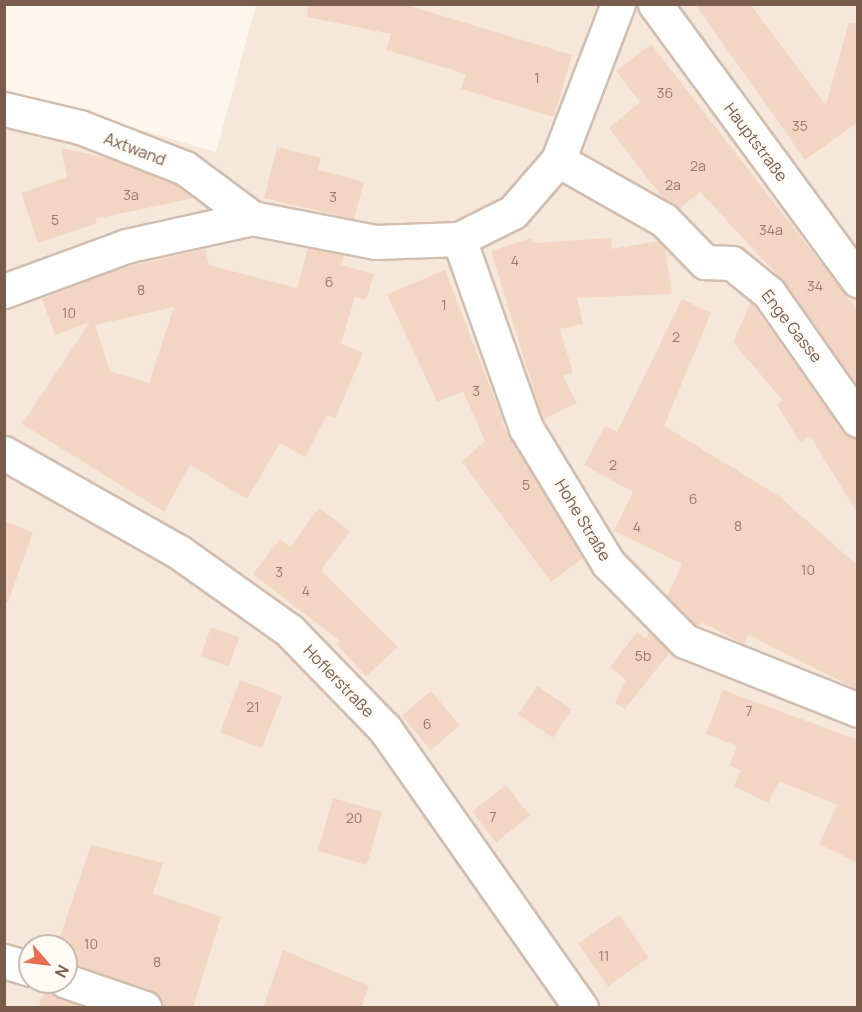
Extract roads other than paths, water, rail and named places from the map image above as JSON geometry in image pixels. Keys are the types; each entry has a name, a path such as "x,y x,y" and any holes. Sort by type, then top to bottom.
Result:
{"street":[{"path":"4,291 126,246 252,218 375,242 459,239 513,212 558,160 618,4"},
{"name":"Hauptstraße","path":"654,4 858,280"},
{"name":"Axtwand","path":"4,109 80,127 185,168 252,218"},
{"name":"Enge Gasse","path":"558,160 664,220 705,262 732,263 769,293 858,420"},
{"name":"Hohe Straße","path":"459,239 526,428 608,563 685,641 858,710"},
{"name":"Hoflerstraße","path":"4,453 179,552 290,631 385,729 581,1008"},
{"path":"78,985 145,1008"}]}
